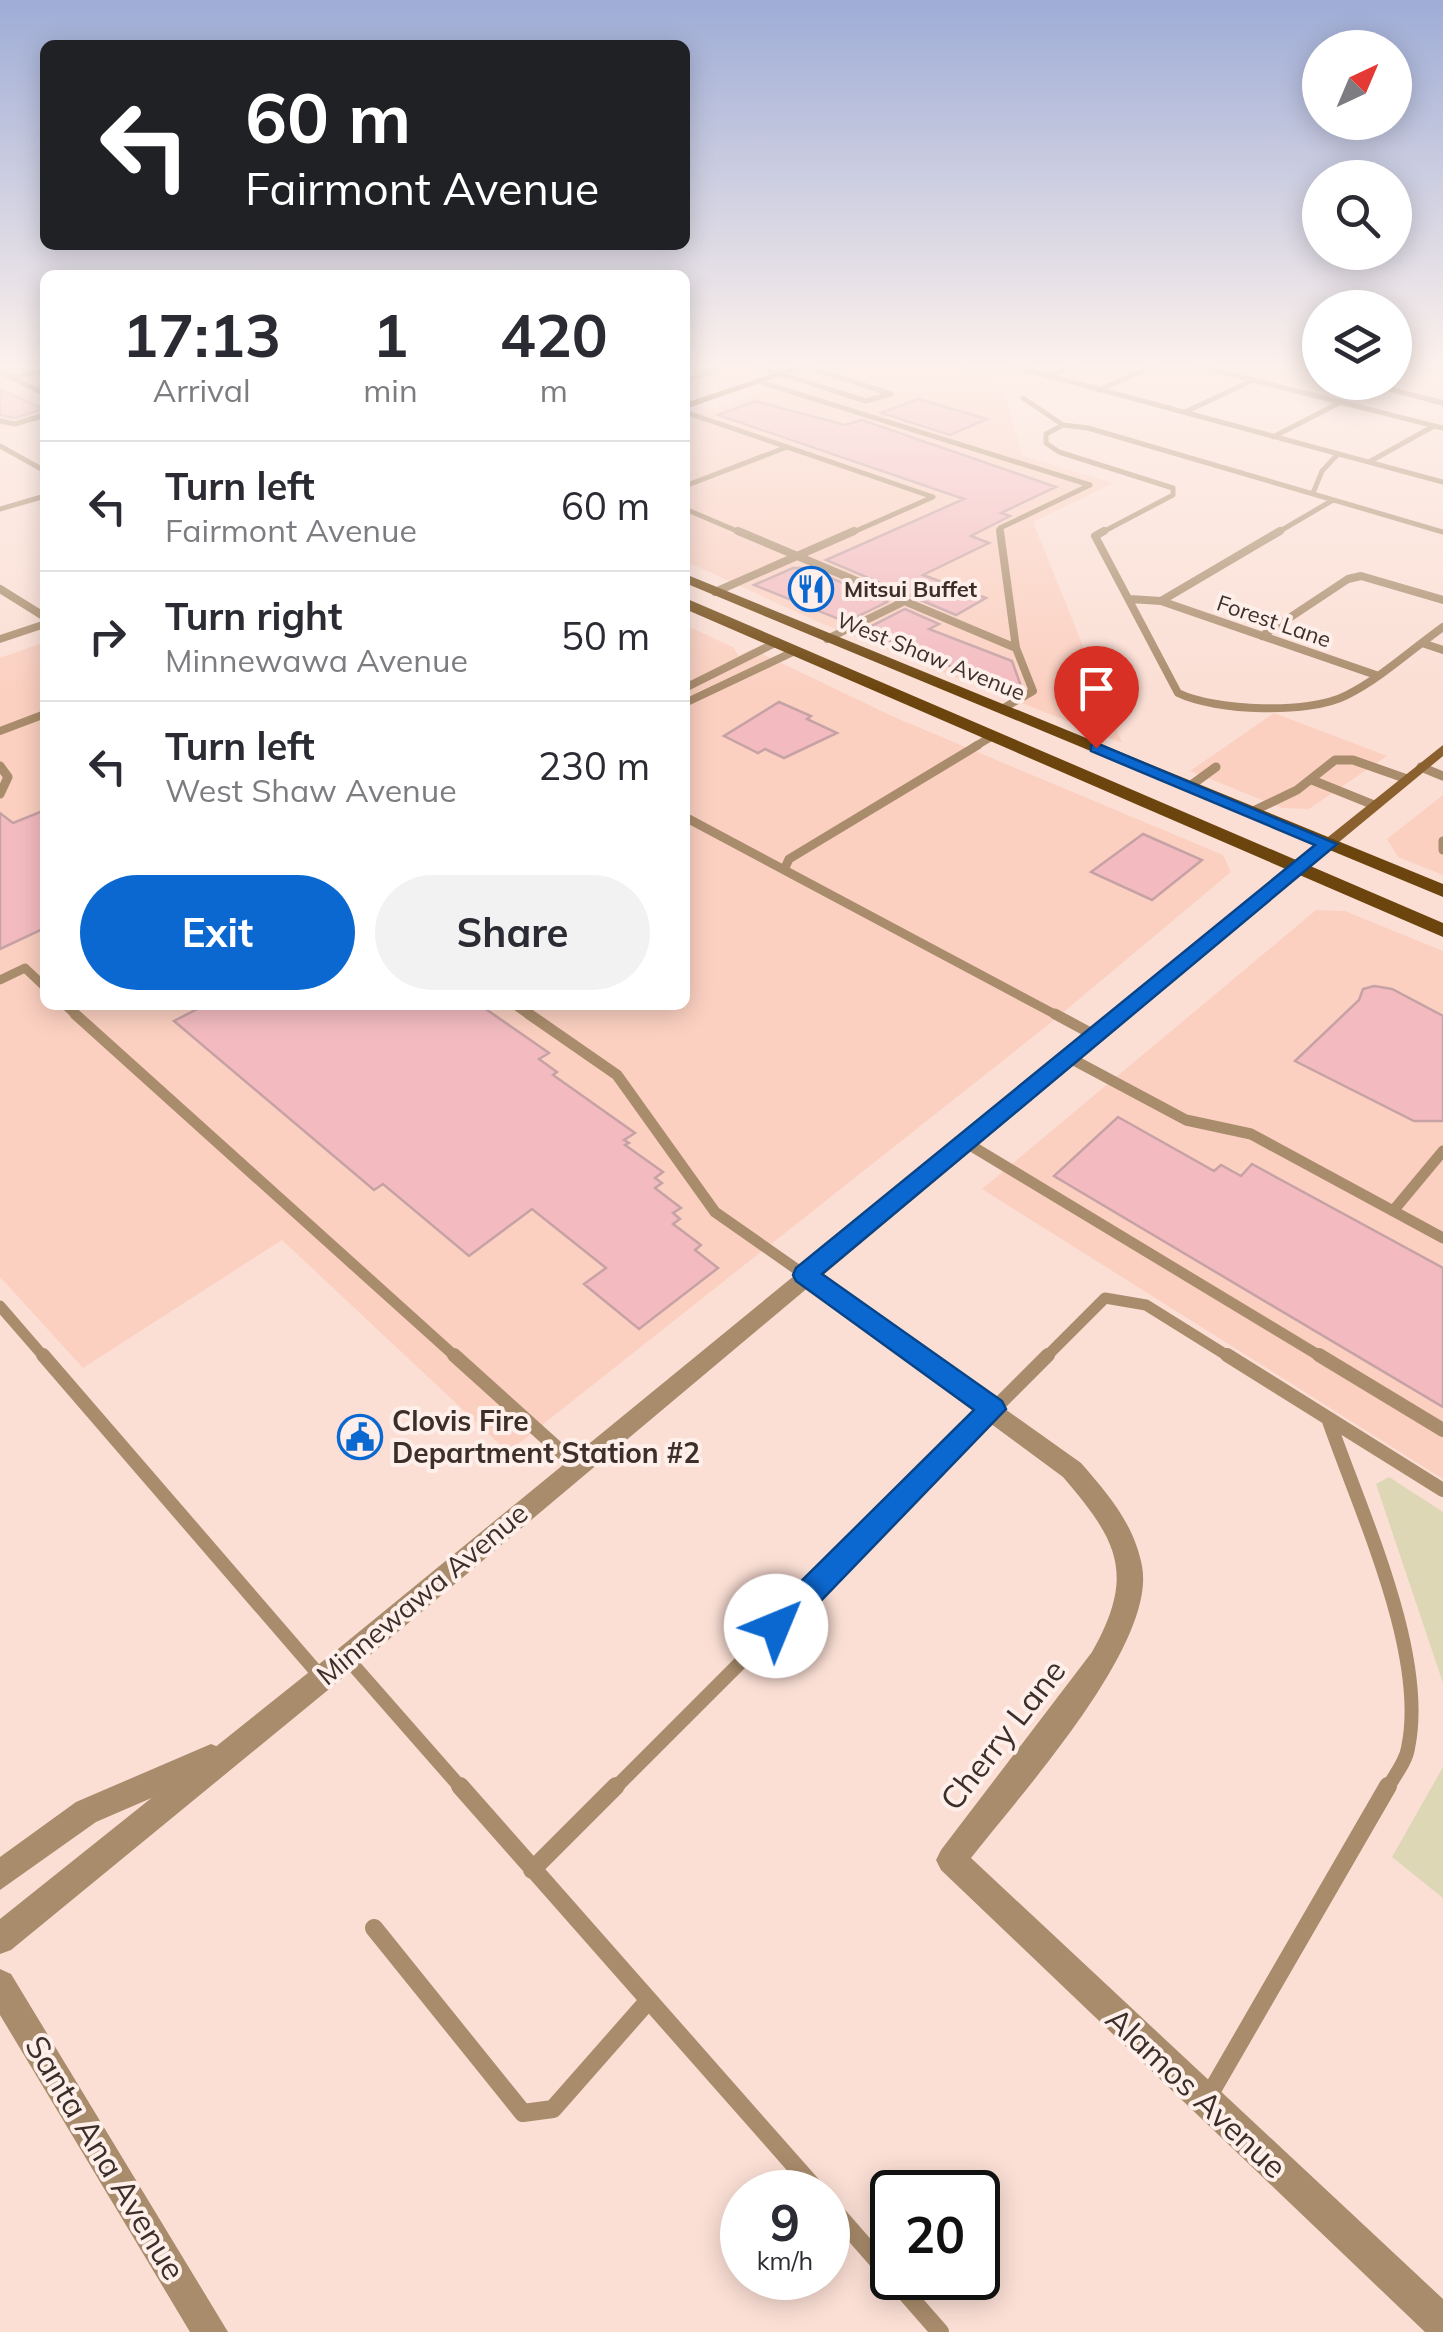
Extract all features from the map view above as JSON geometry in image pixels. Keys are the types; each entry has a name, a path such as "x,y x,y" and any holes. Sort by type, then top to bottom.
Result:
{"main road":[{"name":"West Shaw Avenue","path":"690,580 1443,891"},
{"path":"690,594 769,627 796,625"},
{"name":"West Shaw Avenue","path":"690,605 1443,931"},
{"path":"777,642 809,643 963,706 1002,710"},
{"name":"Minnewawa Avenue","path":"1328,844 1443,749"}],"street":[{"path":"0,639 40,622"},
{"name":"Minnewawa Avenue","path":"0,1939 347,1658 1328,844"},
{"name":"Cherry Lane","path":"805,1275 1072,1470 1105,1502 1123,1538 1131,1572 1127,1609 1111,1653 951,1860"},
{"path":"0,1875 86,1812 232,1750"},
{"name":"Alamos Avenue","path":"951,1860 1443,2324"},
{"name":"Santa Ana Avenue","path":"0,1985 210,2332"}],"lane":[{"path":"690,484 719,473"},
{"path":"715,592 933,497 862,473"},
{"path":"1002,710 1033,691 1016,648 1000,528 1090,484 1054,473"},
{"path":"1129,473 1164,484 1175,492 1095,536 1178,693 1190,702 1214,706 1319,703 1346,696 1443,627"},
{"path":"1243,473 1443,532"},
{"path":"1313,493 1322,473"},
{"path":"1409,473 1443,482"},
{"path":"0,509 40,497"},
{"path":"1161,601 1334,500"},
{"path":"690,511 890,592 900,603 1016,648"},
{"path":"1262,636 1348,579 1361,576 1443,600"},
{"path":"0,589 40,617"},
{"name":"Forest Lane","path":"1130,599 1161,601 1376,675"},
{"path":"828,639 900,603"},
{"path":"690,686 777,642"},
{"path":"1422,643 1443,650"},
{"path":"690,701 795,650"},
{"path":"0,730 40,716"},
{"path":"784,870 789,859 991,737"},
{"path":"1250,812 1312,780 1335,760 1353,760 1406,779"},
{"path":"0,766 8,777 0,794"},
{"path":"1190,786 1216,767"},
{"path":"1421,768 1443,776"},
{"path":"1312,780 1374,805"},
{"path":"690,820 1094,1035"},
{"path":"1443,841 1443,850"},
{"path":"0,980 25,968 40,982"},
{"path":"72,1010 576,1466"},
{"path":"521,1010 617,1075 714,1212 805,1275"},
{"path":"1068,1057 1186,1120 1250,1134 1443,1238"},
{"path":"965,1142 1443,1430"},
{"path":"1394,1211 1443,1151"},
{"path":"532,1870 1106,1298 1146,1304 1443,1490"},
{"path":"0,1306 322,1678"},
{"path":"1205,2103 1408,1752 1414,1697 1396,1614 1329,1420"},
{"path":"347,1658 798,2170"},
{"path":"374,1928 523,2113 553,2108 648,2001"},
{"path":"850,2229 940,2332"}],"shaded area":[{"path":"690,473 1080,473 1114,483 1033,522 1122,743 823,624 690,563"},
{"path":"690,627 733,647 739,656 752,649 894,717 1223,855 1231,872 1053,1021 508,1452 282,1240 83,1368 0,1277 0,658 40,644 40,1010 690,1010"},
{"path":"1274,713 1387,756 1309,809 1282,808 1190,771"},
{"path":"1443,795 1443,875 1398,857 1387,839"},
{"path":"1316,910 1345,911 1443,951 1443,1479 982,1189"},
{"path":"1389,1477 1443,1512 1443,1683 1376,1484"},
{"path":"1443,1767 1443,1898 1392,1857"}],"building":[{"path":"887,473 1015,473 1056,487 1001,513 1010,516 971,536 989,543 923,575 986,598 956,615 826,560 964,499"},
{"name":"Mitsui Buffet","path":"793,568 808,568 887,602 846,622 754,585"},
{"path":"905,609 939,624 929,629 1012,661 1022,689 1014,693 864,630"},
{"path":"779,702 837,733 784,758 765,749 758,753 724,736"},
{"path":"40,812 40,930 0,949 0,813 13,823"},
{"path":"1143,834 1202,860 1152,900 1091,872"},
{"path":"1363,989 1392,989 1443,1016 1443,1121 1414,1121 1295,1061 1359,1000"},
{"path":"195,1010 487,1010 549,1053 539,1059 557,1072 553,1075 635,1133 624,1140 629,1143 625,1145 663,1172 655,1178 662,1183 655,1188 681,1208 673,1213 680,1219 673,1224 701,1245 695,1250 718,1268 639,1329 584,1284 606,1268 532,1209 469,1256 383,1184 374,1190 174,1021"},
{"path":"1118,1117 1214,1171 1221,1165 1241,1176 1252,1164 1443,1268 1443,1407 1054,1176"}],"place":[{"name":"Mitsui Buffet","path":"811,589"},
{"name":"Clovis Fire Department Station #2","path":"360,1437"}],"route":[{"path":"776,1626 993,1409 805,1275 1328,844 1096,748"}]}
